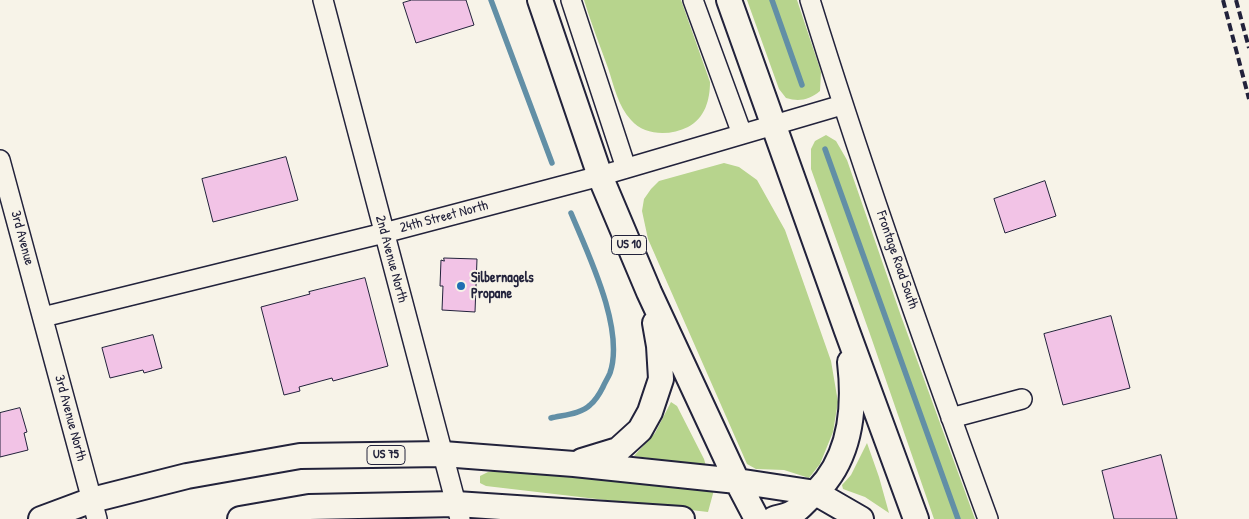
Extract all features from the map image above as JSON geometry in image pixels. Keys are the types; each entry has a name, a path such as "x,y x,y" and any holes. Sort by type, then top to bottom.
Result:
{"main road":[{"name":"US 10","path":"540,0 600,176 649,292 756,519"},
{"path":"730,0 847,331 916,519"},
{"path":"574,464 618,450 640,430 650,412 661,379 659,346 649,292"},
{"path":"774,519 792,513 816,493 838,466 850,430 853,385 847,331"},
{"name":"US 75","path":"41,519 95,510 188,476 300,456 443,454 574,464 737,482 816,493 861,519"},
{"path":"240,519 309,507 682,519"}],"street":[{"name":"2nd Avenue North","path":"322,0 458,512"},
{"path":"571,0 626,168"},
{"path":"693,0 742,134"},
{"name":"Frontage Road South","path":"810,0 842,105 988,519"},
{"name":"24th Street North","path":"43,317 384,233 600,176 842,105"},
{"name":"3rd Avenue","path":"0,160 43,317"},
{"name":"3rd Avenue North","path":"43,317 95,510"},
{"path":"951,418 1022,399"}],"green space":[{"path":"584,0 681,0 710,82 708,102 699,119 681,130 666,133 650,132 631,120 617,95"},
{"path":"747,0 797,0 821,72 820,91 804,99 786,98 779,89"},
{"path":"826,135 836,141 847,160 901,316 975,519 934,519 811,169 811,149 815,141"},
{"path":"724,163 739,167 757,180 785,230 831,361 838,402 833,432 820,464 809,478 784,470 756,469 747,464 648,239 642,211 644,199 659,181"},
{"path":"671,402 677,406 706,466 634,456 655,433"},
{"path":"867,443 889,513 865,497 843,489 842,485 851,475"},
{"path":"504,470 714,490 708,512 486,486 480,483 480,476 488,472"}],"building":[{"path":"412,0 466,0 474,25 416,43 403,3"},
{"path":"286,157 298,200 213,222 202,179"},
{"path":"1045,181 1056,216 1005,233 994,199"},
{"path":"444,258 477,259 475,312 442,310 443,286 440,286 441,260 444,261"},
{"path":"365,278 388,366 333,381 332,378 299,387 300,391 284,395 261,307 310,294 309,292"},
{"path":"1111,316 1130,388 1063,405 1044,334"},
{"path":"153,335 162,368 144,373 143,370 110,378 102,348"},
{"path":"20,408 27,432 24,433 28,450 0,457 0,413"},
{"path":"1161,455 1177,519 1114,519 1102,471"}],"waterway":[{"path":"491,0 552,163"},
{"path":"772,0 802,85"},
{"path":"825,149 958,519"},
{"path":"551,418 577,412 592,403 610,373 613,355 613,335 609,314 595,270 571,213"}],"railway":[{"path":"1223,0 1249,99"},
{"path":"1236,0 1249,48"}],"place":[{"name":"Silbernagels Propane","path":"461,286"}]}
